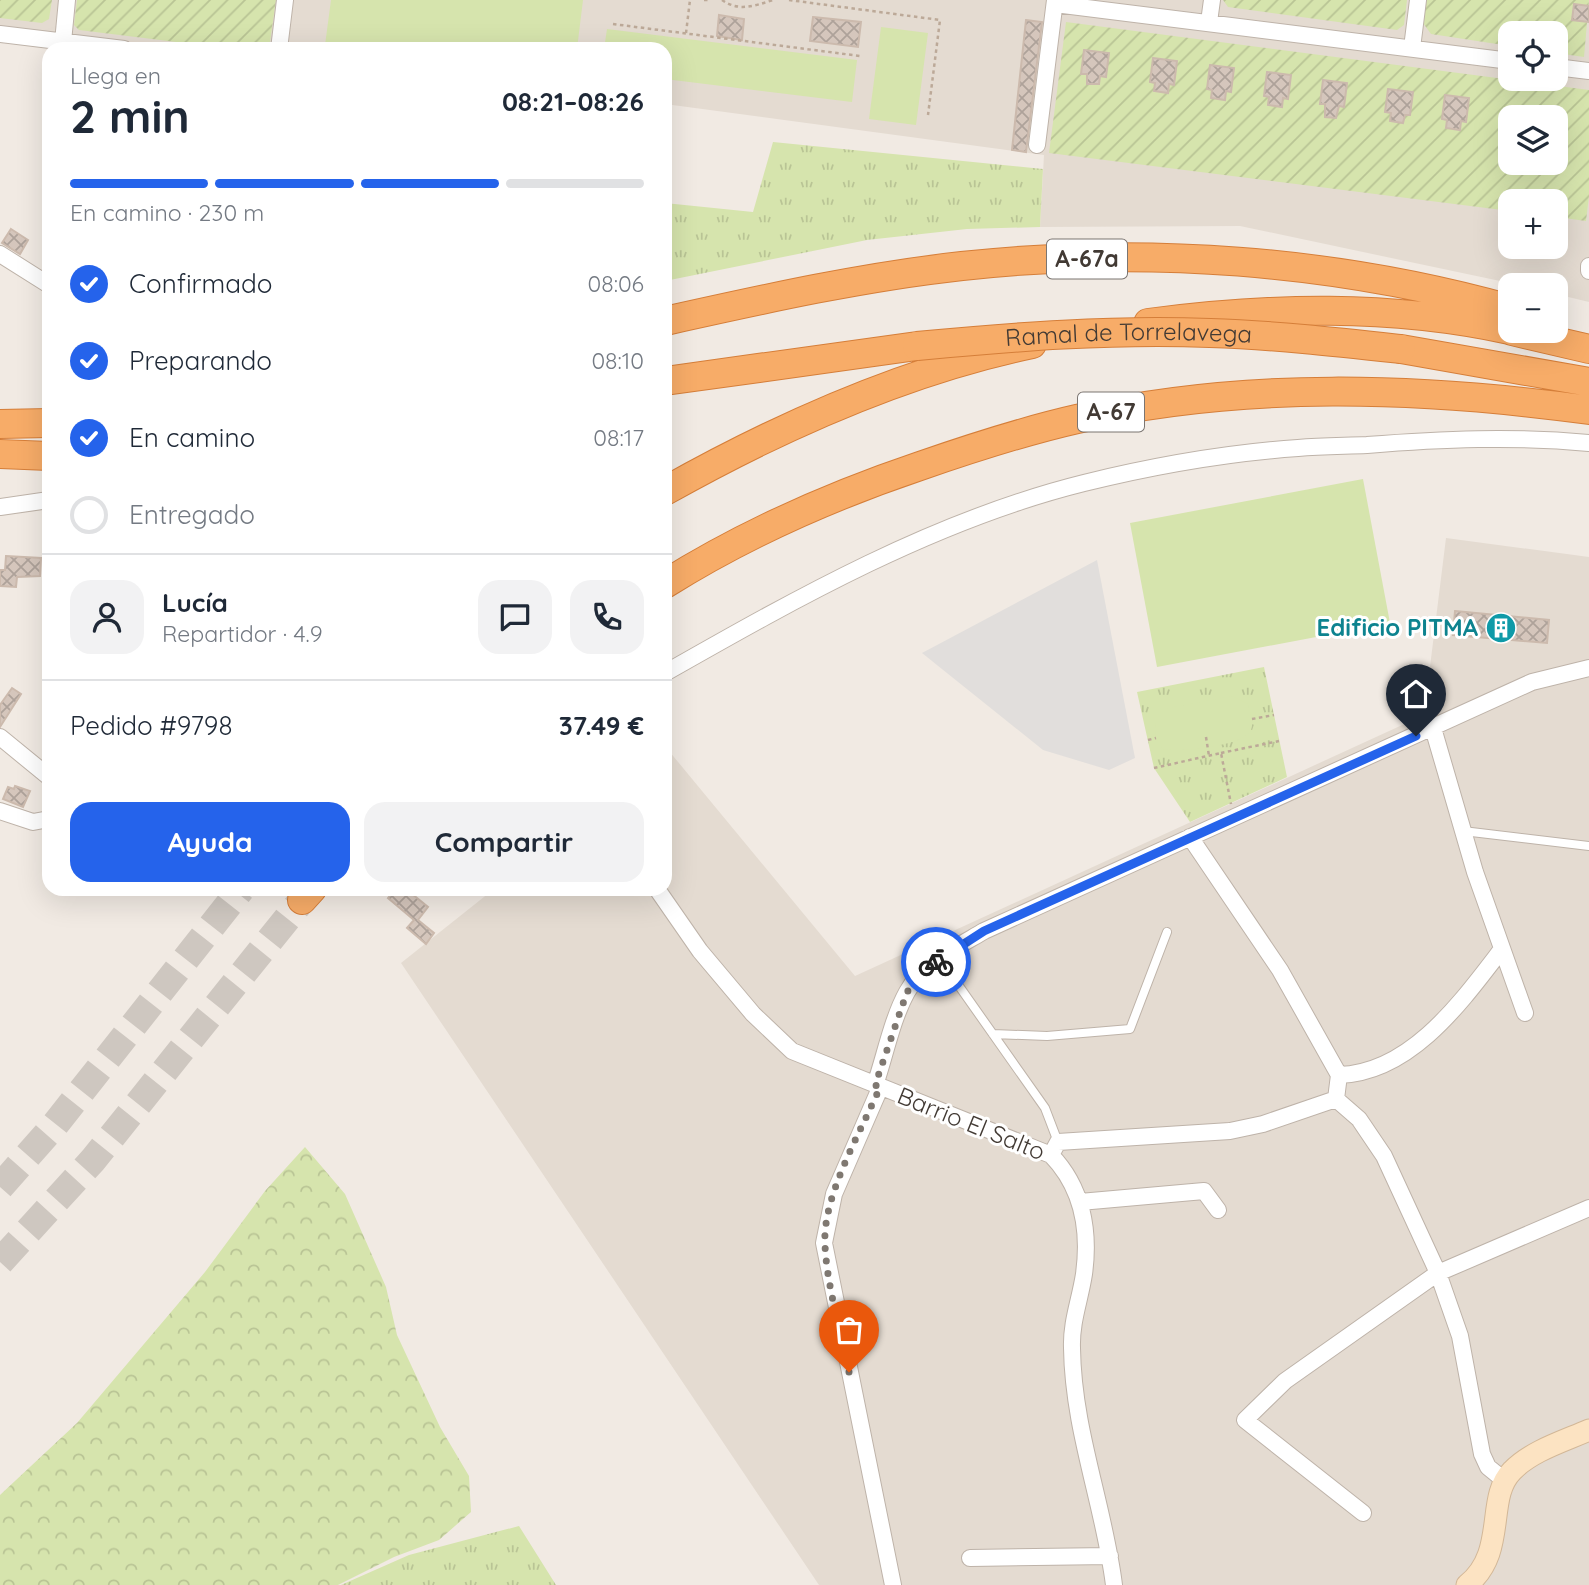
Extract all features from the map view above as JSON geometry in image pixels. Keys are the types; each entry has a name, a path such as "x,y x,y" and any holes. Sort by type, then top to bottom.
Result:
{"highway":[{"name":"A-67a","path":"672,319 826,286 910,273 999,263 1102,258 1219,261 1317,271 1433,290 1498,306"},
{"path":"672,487 769,436 853,400 979,358 1065,337 1182,319 1299,310 1404,314 1498,329"},
{"path":"1568,327 1589,333"},
{"name":"Ramal de Torrelavega","path":"672,379 917,346 1047,335 1161,332 1259,335 1401,349 1589,382"},
{"path":"1563,343 1589,349"},
{"name":"A-67","path":"672,580 776,523 885,478 1030,430 1122,410 1267,394 1366,391 1466,395 1589,410"},
{"path":"0,424 42,424"},
{"path":"0,454 42,456"}],"street":[{"path":"0,34 63,42 67,0"},
{"path":"280,42 285,0"},
{"path":"1209,22 1212,0"},
{"path":"1412,48 1418,0"},
{"path":"1037,145 1055,2 1498,59"},
{"path":"1568,68 1589,71"},
{"path":"0,254 42,281"},
{"path":"1589,265 1589,271"},
{"path":"672,669 767,615 869,564 986,514 1083,483 1182,464 1297,448 1468,437 1589,443"},
{"path":"0,507 42,501"},
{"path":"893,1585 824,1243 834,1194 878,1086 907,992 940,959 984,931 1532,682 1589,668"},
{"path":"1433,728 1463,831 1524,1013"},
{"path":"0,737 42,771"},
{"path":"0,811 33,821 42,820"},
{"path":"1189,837 1280,970 1339,1075 1336,1099"},
{"name":"Barrio El Salto","path":"662,896 700,951 753,1014 792,1051 878,1086 1055,1149 1080,1202 1085,1232 1084,1274 1073,1319 1073,1383 1083,1450 1110,1556 1114,1585"},
{"path":"1339,1075 1354,1075 1396,1057 1428,1034 1458,1006 1502,950"},
{"path":"1055,1149 1230,1131 1263,1124 1336,1099"},
{"path":"1336,1099 1359,1119 1384,1156 1438,1273 1460,1336 1482,1454 1488,1467 1504,1480"},
{"path":"1080,1202 1205,1191 1218,1210"},
{"path":"1363,1513 1245,1420 1285,1381 1438,1273 1589,1208"},
{"path":"1473,1583 1483,1567 1496,1534 1499,1497 1504,1480 1522,1461 1589,1430"},
{"path":"970,1558 1110,1556"}],"lane":[{"path":"1463,831 1589,846"},
{"path":"993,1034 1047,1036 1130,1029 1167,932"},
{"path":"940,959 1045,1108 1055,1149"}],"path":[{"path":"686,33 690,0"},
{"path":"704,0 711,0"},
{"path":"722,0 732,7 749,8 773,0"},
{"path":"789,0 940,19 928,115"},
{"path":"613,24 860,56"},
{"path":"1252,719 1274,715"},
{"path":"1206,737 1209,756"},
{"path":"1148,740 1156,738"},
{"path":"1154,768 1279,741"},
{"path":"1221,753 1235,817"}],"shaded area":[{"path":"0,0 1589,0 1589,302 1568,297 1568,273 1498,273 1498,281 1240,226 1040,227 1044,155 672,105 672,42 42,42 42,46 0,40"},
{"path":"1446,538 1589,557 1589,1585 819,1585 401,963 485,896 672,896 672,755 855,976 1424,715"},
{"path":"1097,560 1135,758 1109,770 1043,750 922,653"}],"green space":[{"path":"0,0 52,0 49,19 42,23 0,18"},
{"path":"77,0 276,0 270,42 176,42 79,30 74,25"},
{"path":"331,0 583,0 578,42 325,42"},
{"path":"1223,0 1407,0 1404,25 1397,30 1228,7"},
{"path":"1426,0 1589,0 1584,57 1568,55 1568,21 1498,21 1498,44 1431,34 1423,23"},
{"path":"1066,22 1498,78 1498,91 1568,91 1568,87 1589,90 1589,196 1586,221 1568,219 1568,189 1498,189 1498,209 1049,153"},
{"path":"881,27 928,33 916,125 869,119"},
{"path":"607,29 857,60 852,102 672,80 672,42 605,42"},
{"path":"773,142 1043,169 1040,227 967,229 867,240 672,280 672,204 753,212"},
{"path":"1363,479 1390,623 1157,667 1130,523"},
{"path":"1264,667 1287,777 1190,822 1154,768 1137,692"},
{"path":"1232,696 1248,704 1252,725 1250,732 1244,737 1209,747 1163,749 1156,738 1155,721 1168,708"},
{"path":"305,1147 345,1194 386,1287 397,1335 440,1427 469,1476 471,1512 439,1540 394,1557 338,1585 0,1585 0,1495 77,1423 205,1272 265,1191"},
{"path":"519,1526 556,1585 341,1585 409,1555"}],"building":[{"path":"1574,4 1589,6 1589,22 1572,20"},
{"path":"719,15 744,19 742,40 717,36"},
{"path":"813,17 861,22 858,47 810,41"},
{"path":"1026,20 1042,22 1026,152 1012,150"},
{"path":"1084,50 1109,53 1106,77 1100,76 1099,84 1087,84 1087,74 1081,74"},
{"path":"1153,58 1177,61 1174,85 1169,84 1168,93 1154,91 1155,83 1150,82"},
{"path":"1210,65 1234,68 1231,92 1226,91 1225,100 1211,98 1212,90 1207,89"},
{"path":"1267,72 1291,75 1288,99 1283,98 1282,107 1268,105 1269,97 1264,96"},
{"path":"1323,80 1347,83 1344,107 1339,106 1336,118 1325,117 1325,104 1320,104"},
{"path":"1388,89 1413,92 1410,115 1405,115 1403,123 1390,121 1391,113 1385,112"},
{"path":"1445,95 1469,98 1466,122 1461,121 1460,130 1446,128 1447,120 1442,119"},
{"path":"11,229 28,240 20,254 2,243"},
{"path":"6,556 41,558 40,576 17,577 16,587 0,586 0,570 5,570"},
{"name":"Edificio PITMA","path":"1455,611 1549,620 1547,643 1453,635"},
{"path":"12,688 21,694 0,727 0,705"},
{"path":"15,786 30,791 23,807 3,799 8,787 14,789"},
{"path":"415,896 428,907 418,920 434,933 426,944 407,928 414,920 388,898"}],"tunnel":[{"path":"0,1187 54,1126 235,896"},
{"path":"0,1262 93,1160 302,900"}],"way so far":[{"path":"849,1372 824,1243 827,1219 834,1194 880,1087 875,1085 907,992 923,972 936,962"}],"place":[{"name":"Edificio PITMA","path":"1501,628"}],"route":[{"path":"936,962 984,931 1416,736"}]}
